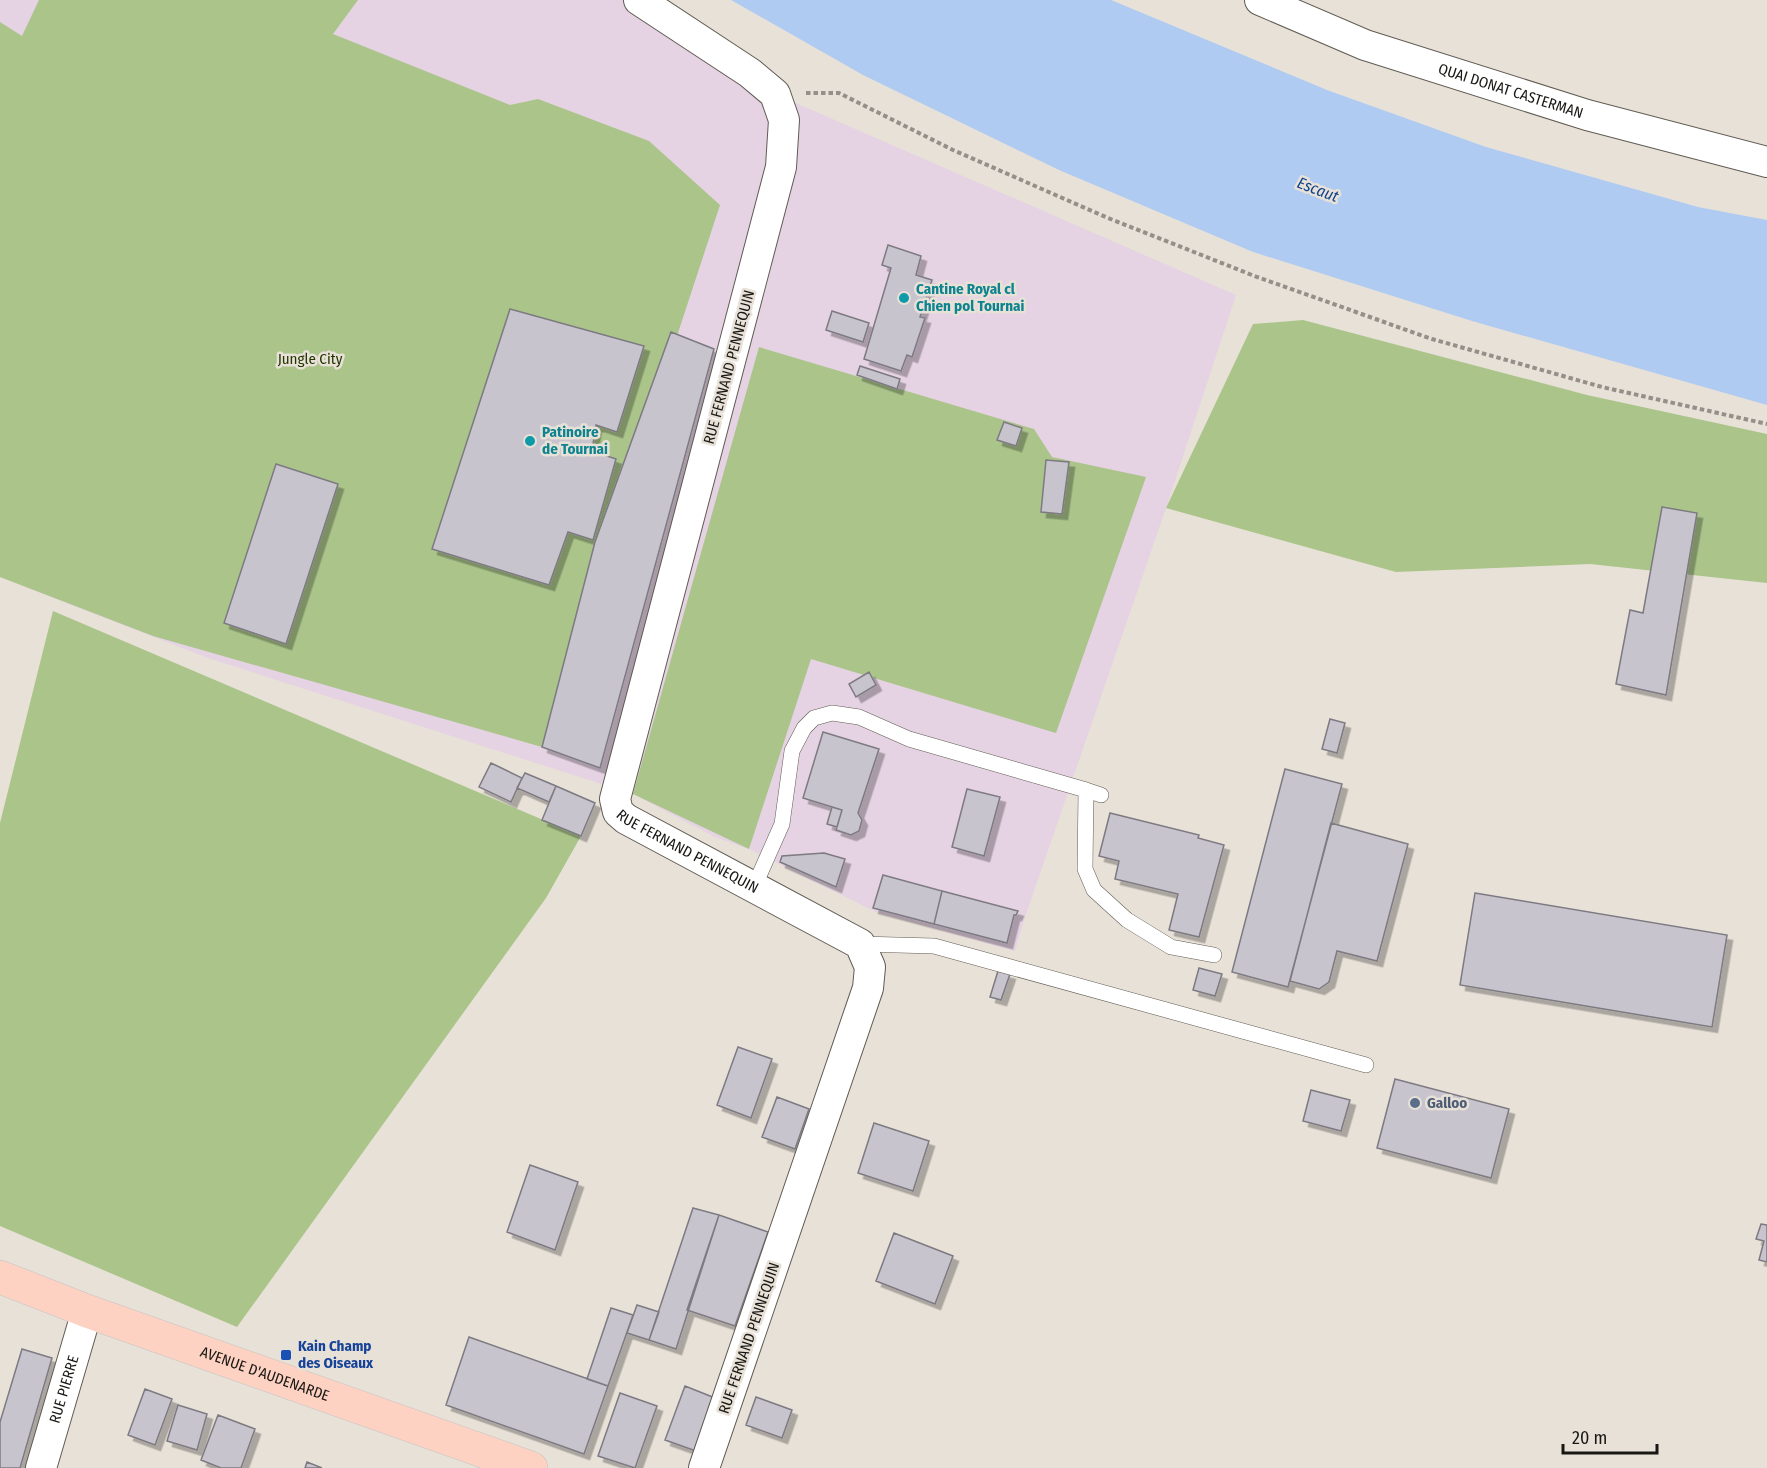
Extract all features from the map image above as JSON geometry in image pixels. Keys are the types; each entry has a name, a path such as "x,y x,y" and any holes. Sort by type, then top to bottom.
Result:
{"main road":[{"name":"AVENUE D'AUDENARDE","path":"0,1278 512,1465"}],"street":[{"path":"639,0 750,73 776,94"},
{"name":"QUAI DONAT CASTERMAN","path":"1260,0 1365,45 1587,115 1767,162"},
{"name":"RUE FERNAND PENNEQUIN","path":"704,1468 868,988 870,968 860,944 626,819 618,812 615,799 781,167 784,120 776,94"},
{"name":"RUE PIERRE","path":"41,1468 87,1311"}],"lane":[{"path":"754,887 782,824 792,751 804,728 814,718 832,713 859,717 909,739 1093,792 1085,869 1094,890 1127,920 1171,947 1214,956"},
{"path":"860,944 934,946 1366,1065"}],"path":[{"path":"776,94 839,93 953,150 1108,218 1257,277 1432,339 1602,387 1767,424"}],"shaded area":[{"path":"0,0 642,0 775,94 1236,295 1015,951 876,912 749,849 715,837 633,794 208,658 0,577 0,31 10,29 0,22"}],"green space":[{"name":"Jungle City","path":"39,0 358,0 333,34 510,105 538,99 649,141 720,205 542,747 153,636 0,577 0,22 22,36"},
{"path":"1303,320 1587,395 1767,434 1767,583 1590,564 1396,572 1166,508 1253,324"},
{"path":"759,347 1034,429 1052,457 1146,477 1056,733 811,659 749,849 633,794"},
{"path":"53,611 581,836 546,898 237,1327 0,1226 0,823"}],"water":[{"name":"Escaut","path":"731,0 1111,0 1327,90 1486,147 1698,207 1767,220 1767,405 1472,321 1253,252 1059,170 863,75"}],"building":[{"name":"Cantine Royal cl Chien pol Tournai","path":"888,245 921,256 916,275 932,280 920,317 925,318 912,357 907,355 901,371 864,359 891,268 882,265"},
{"name":"Patinoire de Tournai","path":"510,309 644,346 617,432 596,425 592,451 616,459 593,540 568,532 549,585 432,549"},
{"path":"832,311 869,323 863,342 826,330"},
{"path":"671,332 714,349 600,768 542,747 595,542"},
{"path":"860,366 900,379 897,389 857,375"},
{"path":"1004,422 1022,428 1016,446 997,440"},
{"path":"1046,460 1069,462 1062,514 1041,512"},
{"path":"276,464 338,484 286,644 224,623"},
{"path":"1662,507 1697,513 1666,695 1616,684 1630,610 1643,613"},
{"path":"869,672 876,685 856,697 849,684"},
{"path":"1330,719 1345,723 1337,753 1322,749"},
{"path":"823,732 879,749 858,813 862,820 859,831 851,835 836,830 842,810 803,798"},
{"path":"491,763 522,778 511,802 479,787"},
{"path":"1285,769 1342,784 1288,987 1232,972"},
{"path":"525,773 556,786 549,802 517,788"},
{"path":"556,786 595,803 581,836 542,820"},
{"path":"967,789 1000,797 984,856 952,847"},
{"path":"832,807 842,810 837,827 827,824"},
{"path":"1110,813 1199,835 1198,838 1224,845 1199,937 1169,930 1178,894 1115,879 1119,861 1099,856"},
{"path":"1331,823 1408,844 1377,961 1337,951 1329,982 1319,989 1290,981"},
{"path":"824,853 845,859 836,887 780,862 782,856"},
{"path":"883,875 942,891 934,924 873,908"},
{"path":"942,891 1018,911 1014,915 1007,943 934,924"},
{"path":"1475,893 1727,935 1712,1027 1460,985"},
{"path":"1199,968 1222,974 1215,996 1193,990"},
{"path":"998,971 1010,974 1001,1000 990,997"},
{"path":"738,1047 772,1059 751,1118 717,1105"},
{"path":"1395,1079 1509,1109 1491,1178 1377,1148"},
{"path":"1311,1090 1350,1100 1341,1131 1303,1121"},
{"path":"777,1097 809,1109 795,1149 762,1137"},
{"path":"874,1123 929,1141 913,1191 858,1173"},
{"path":"530,1165 578,1182 555,1250 507,1232"},
{"path":"693,1208 719,1215 676,1349 649,1340"},
{"path":"719,1215 768,1232 735,1326 687,1310"},
{"path":"1761,1224 1767,1225 1767,1262 1759,1260 1764,1241 1756,1239"},
{"path":"894,1233 953,1256 935,1304 876,1281"},
{"path":"637,1305 659,1312 649,1340 627,1333"},
{"path":"611,1308 633,1315 608,1386 587,1379"},
{"path":"469,1337 608,1386 584,1454 446,1405"},
{"path":"22,1349 52,1358 20,1468 0,1468 0,1422"},
{"path":"685,1386 715,1398 696,1451 665,1440"},
{"path":"145,1389 172,1399 155,1445 128,1435"},
{"path":"620,1393 657,1406 635,1468 598,1456"},
{"path":"756,1397 792,1410 782,1438 746,1425"},
{"path":"178,1405 207,1414 197,1450 167,1441"},
{"path":"218,1415 255,1429 241,1468 221,1468 201,1460"},
{"path":"307,1462 322,1468 305,1468"}],"place":[{"name":"Cantine Royal cl Chien pol Tournai","path":"904,298"},
{"name":"Patinoire de Tournai","path":"530,441"},
{"name":"Galloo","path":"1415,1103"},
{"name":"Kain Champ des Oiseaux","path":"286,1355"}]}
